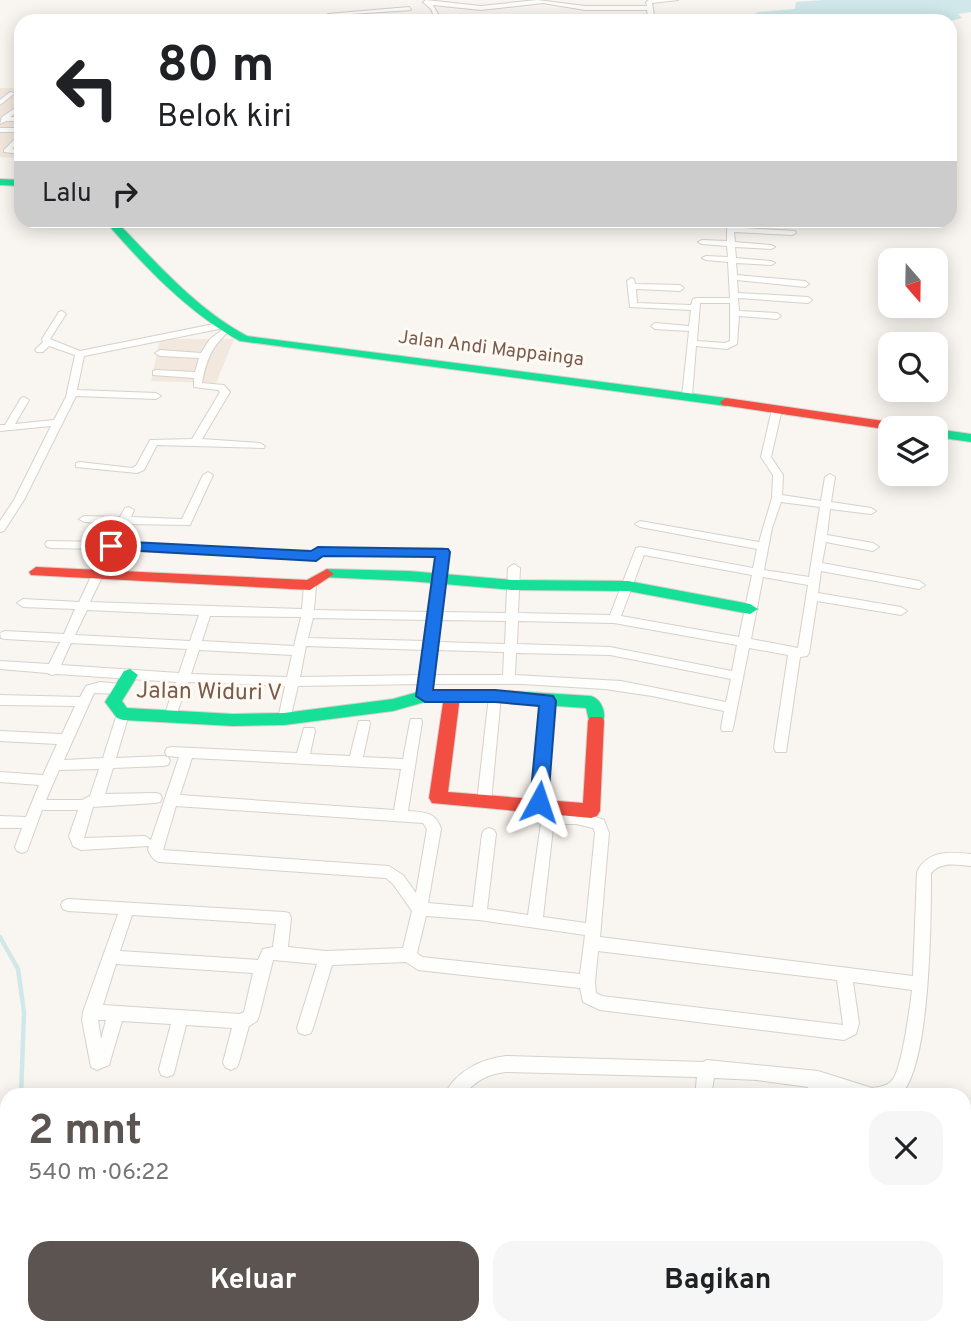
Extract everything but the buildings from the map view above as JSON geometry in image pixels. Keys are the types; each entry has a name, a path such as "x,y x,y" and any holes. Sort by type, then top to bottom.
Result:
{"street":[{"path":"331,14 409,9 400,0"},
{"path":"582,8 586,0"},
{"path":"651,14 647,3 650,1 675,0"},
{"path":"425,2 481,8 543,1 582,8 650,8"},
{"path":"0,103 12,93"},
{"path":"0,110 13,111"},
{"path":"2,120 13,111"},
{"name":"Jalan Andi Mappainga","path":"117,228 222,328 244,339 687,396 878,424"},
{"path":"692,343 733,345 735,313 730,229 792,233"},
{"path":"702,242 771,247"},
{"path":"706,258 771,263"},
{"path":"733,277 805,284"},
{"path":"680,288 631,283 633,305 695,308"},
{"path":"687,396 696,300 734,297 808,300"},
{"path":"735,313 777,316"},
{"path":"40,350 48,342 47,338 62,314"},
{"path":"655,326 693,329"},
{"path":"48,342 80,354 92,349 222,328"},
{"path":"195,442 225,391 221,387 197,385 204,356 222,328"},
{"path":"160,353 204,356"},
{"path":"0,529 19,500 73,393 80,354"},
{"path":"156,373 198,375"},
{"path":"73,393 156,396"},
{"path":"5,427 24,400"},
{"path":"727,728 763,546 777,498 778,475 766,457 776,409"},
{"path":"5,427 57,423"},
{"path":"948,435 971,438"},
{"path":"80,466 133,471 140,468 154,442 260,446"},
{"path":"84,519 126,516 187,523 208,475"},
{"path":"23,603 220,612 614,619 794,653 804,651 830,477"},
{"path":"777,498 871,511"},
{"path":"52,671 126,516"},
{"path":"640,524 763,546"},
{"path":"820,537 873,547"},
{"path":"51,544 316,556 318,552 443,552 425,696"},
{"path":"614,619 638,552 813,582"},
{"path":"816,566 919,585"},
{"path":"509,681 514,568"},
{"path":"36,572 310,584 325,574 330,574 512,585 628,586 750,610"},
{"path":"284,719 308,612 310,584"},
{"path":"812,596 901,611"},
{"path":"170,716 196,645 205,611"},
{"path":"5,635 196,645 509,648 622,653 737,676"},
{"path":"781,748 794,653"},
{"path":"0,665 52,671 183,678 294,680 429,677 604,684 731,708"},
{"name":"Jalan Widuri V","path":"131,675 113,702 123,714 233,720 284,719 393,705 425,696 495,696 588,702 594,705 591,811 539,806"},
{"path":"22,847 83,702 94,688 121,689"},
{"path":"452,696 439,798 539,806 547,701"},
{"path":"484,802 495,696"},
{"path":"0,700 83,702"},
{"path":"123,714 76,836 78,842 150,846 159,856 166,858 388,872 399,878 410,900 420,909 535,922 592,937 921,984"},
{"path":"400,816 416,722"},
{"path":"355,761 364,724"},
{"path":"303,758 309,731"},
{"path":"0,736 66,739"},
{"path":"56,765 106,763 187,753 409,764"},
{"path":"150,846 172,800 187,753"},
{"path":"0,777 49,781"},
{"path":"37,806 155,797"},
{"path":"172,800 426,818 433,824 420,909 409,955"},
{"path":"535,922 545,827 552,819 558,818 592,821 599,824 602,833 587,982 589,997 600,1003 844,1033 850,1029 851,1023 844,974"},
{"path":"0,822 30,823"},
{"path":"479,914 489,834"},
{"path":"896,1088 903,1077 914,1033 921,984 924,872 927,864 934,860 971,860"},
{"path":"68,905 278,916 285,922 280,953"},
{"path":"116,1014 103,1060 97,1062 90,1020 127,908"},
{"path":"92,1012 242,1021 251,1016 262,967 268,954 280,953 326,958 409,955 424,965 587,982"},
{"path":"110,957 262,967"},
{"path":"305,1028 326,958"},
{"path":"167,1069 180,1018"},
{"path":"231,1062 242,1021"},
{"path":"459,1088 473,1073 486,1065 737,1068 817,1087"},
{"path":"704,1088 706,1068"}],"shaded area":[{"path":"0,88 14,88 14,158 0,157"},
{"path":"160,339 234,339 216,383 151,381"}],"water":[{"path":"971,0 971,12 958,14 962,18 957,19 957,14 754,14 795,9 796,2"}],"waterway":[{"path":"0,937 18,969 24,1012 21,1088"}],"traffic: fast":[{"path":"0,182 14,183"},
{"path":"117,228 191,302 227,330 244,339 726,402"},
{"path":"948,435 971,438"},
{"path":"327,574 409,576 512,585 628,586 750,609"},
{"path":"130,675 113,702 123,714 233,720 284,719 393,705 425,696 495,696 591,702 594,705 596,721"}],"traffic: jam":[{"path":"726,402 878,424"},
{"path":"36,572 310,585 327,574"},
{"path":"452,696 438,798 591,811 596,721"}],"route":[{"path":"111,546 316,556 318,552 443,552 425,696 495,696 547,701 539,802"}]}
